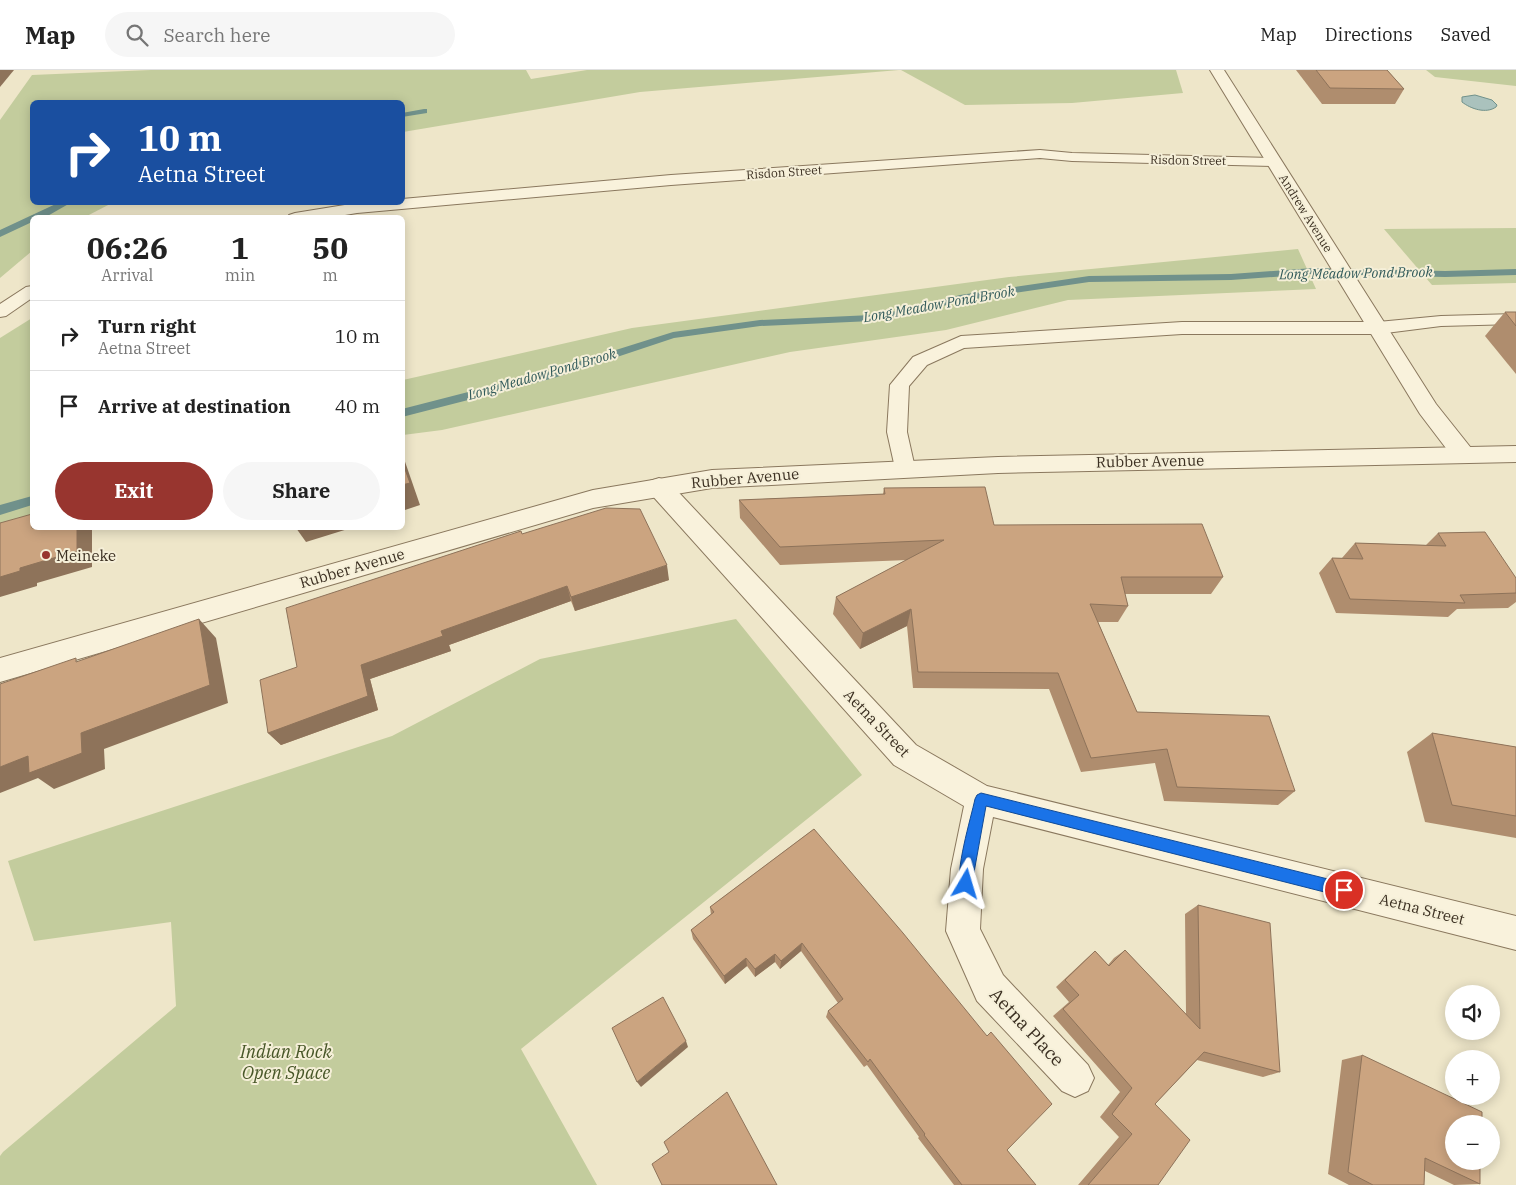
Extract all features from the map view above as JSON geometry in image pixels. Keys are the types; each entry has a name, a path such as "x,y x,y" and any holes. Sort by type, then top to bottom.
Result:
{"street":[{"name":"Andrew Avenue","path":"1217,70 1428,409 1463,454"},
{"name":"Rubber Avenue","path":"0,670 513,521 593,499 659,487 712,480 905,468 1516,454"},
{"name":"Aetna Street","path":"659,487 905,755 981,799 1516,933"},
{"name":"Aetna Place","path":"981,799 967,868 963,931 990,988 1075,1078"}],"lane":[{"name":"Risdon Street","path":"405,204 671,180 1040,154 1072,157 1274,162"},
{"name":"Risdon Street","path":"314,215 389,205"},
{"path":"0,312 30,292"},
{"path":"905,468 897,432 900,385 920,361 961,342 1182,328 1378,328 1441,321 1516,319"}],"green space":[{"path":"151,70 526,70 531,79 587,70 899,70 640,92 405,132 405,100 30,100 30,205 108,205 89,215 30,215 30,253 0,278 0,120 32,75"},
{"path":"901,70 1176,70 1183,93 1072,103 965,105"},
{"path":"1426,70 1516,70 1516,86 1435,77"},
{"path":"1516,228 1516,283 1432,285 1384,229"},
{"path":"1298,249 1316,289 1068,300 946,330 790,352 442,430 405,435 405,380 632,328 1009,277"},
{"path":"30,319 30,529 0,538 0,338"},
{"name":"Indian Rock Open Space","path":"736,619 862,775 521,1049 597,1185 0,1185 0,1156 3,1152 176,1006 171,922 34,941 8,861 392,736 540,659"}],"water":[{"path":"1475,95 1492,100 1497,105 1496,107 1488,110 1479,110 1462,102 1462,97"}],"building":[{"path":"1316,70 1387,70 1404,89 1330,88"},
{"path":"1505,312 1516,312 1516,326"},
{"path":"405,469 410,483 405,484"},
{"path":"985,487 994,525 1202,524 1223,577 1121,577 1128,606 1090,604 1137,712 1269,716 1295,791 1177,787 1167,749 1091,758 1058,673 918,672 911,609 863,633 836,597 944,540 780,547 739,500 885,494 884,488"},
{"path":"606,508 640,509 667,565 571,597 567,586 441,631 443,636 361,665 368,696 268,733 260,680 297,667 286,608 521,531 522,534"},
{"path":"30,515 30,530 77,530 77,551 20,568 20,571 0,577 0,523"},
{"path":"1485,532 1516,578 1516,593 1460,595 1465,603 1350,599 1332,558 1363,559 1355,543 1446,546 1438,533"},
{"path":"199,619 210,685 81,733 82,753 29,773 28,756 0,767 0,684 76,658 76,662"},
{"path":"1432,733 1516,747 1516,816 1452,805"},
{"path":"814,829 903,933 987,1036 991,1032 1052,1104 1007,1150 1036,1185 962,1185 870,1059 868,1062 828,1011 843,999 802,943 781,961 775,954 755,969 746,958 724,976 691,930 714,912 710,907"},
{"path":"1198,905 1270,923 1280,1072 1204,1052 1155,1104 1190,1140 1158,1185 1088,1185 1132,1134 1112,1114 1132,1088 1063,1009 1079,995 1065,980 1095,951 1109,966 1125,950 1200,1029"},
{"path":"663,997 686,1041 637,1082 612,1028"},
{"path":"1362,1055 1445,1094 1445,1105 1467,1105 1482,1112 1482,1115 1445,1115 1445,1167 1425,1158 1424,1185 1373,1185 1348,1172"},
{"path":"727,1092 777,1185 662,1185 652,1164 669,1152 664,1142"},
{"path":"1450,1170 1480,1170 1480,1184"}],"waterway":[{"path":"405,114 424,111"},
{"path":"42,215 62,205"},
{"path":"0,234 30,220"},
{"name":"Long Meadow Pond Brook","path":"405,412 550,375 673,335 760,323 872,318 910,312 960,298 1089,279 1231,277 1313,271 1445,274 1516,272"},
{"name":"Long Meadow Pond Brook","path":"0,510 30,502"}],"place":[{"name":"Meineke","path":"46,555"}],"route":[{"path":"966,884 967,868 981,799 1344,890"}]}
